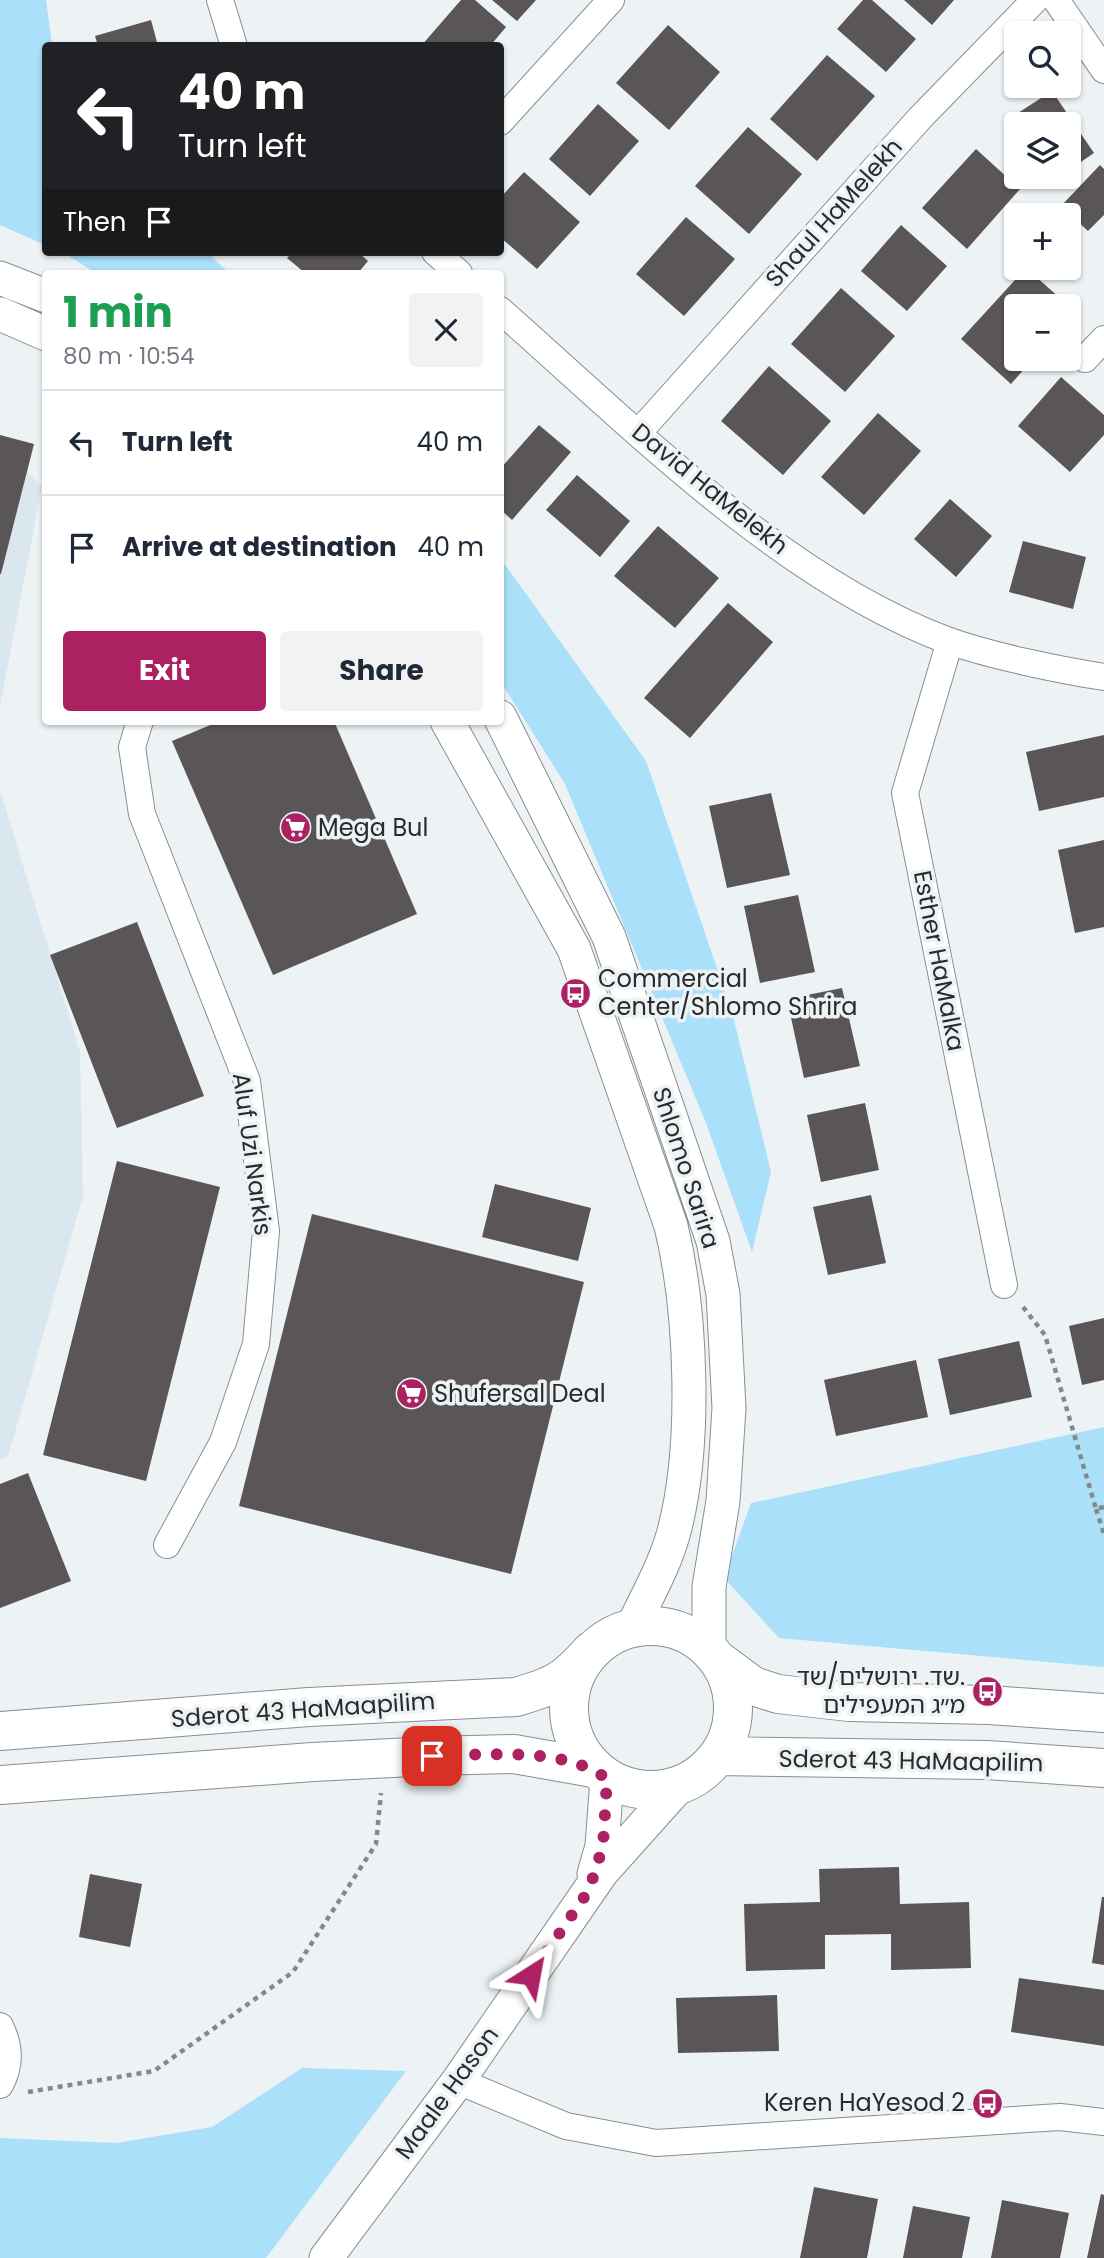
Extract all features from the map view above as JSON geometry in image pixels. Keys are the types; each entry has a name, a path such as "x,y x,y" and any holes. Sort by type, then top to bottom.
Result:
{"main road":[{"path":"600,1773 578,1747 569,1723 569,1697 576,1672 592,1651 610,1637 632,1628 652,1626 673,1629 692,1637 753,1686 778,1694 849,1703 989,1705 1104,1713"},
{"name":"Sderot 43 HaMaapilim","path":"0,1731 309,1707 516,1697 569,1676 592,1651"},
{"path":"0,1785 384,1759 514,1754 600,1773 630,1788 655,1791 679,1786 701,1774 718,1756 728,1738 733,1718 728,1678 713,1655"},
{"name":"Sderot 43 HaMaapilim","path":"718,1756 987,1760 1104,1768"}],"street":[{"path":"220,0 233,42"},
{"path":"504,118 611,0"},
{"name":"Shaul HaMelekh","path":"639,432 921,117 1035,0"},
{"path":"1056,0 1104,70"},
{"path":"440,256 456,270"},
{"path":"0,278 42,294"},
{"path":"0,314 42,332"},
{"name":"David HaMelekh","path":"504,314 773,545 870,604 950,641 1104,677"},
{"path":"1085,359 1104,339"},
{"name":"Esther HaMalka","path":"950,641 905,793 1004,1285"},
{"name":"Aluf Uzi Narkis","path":"139,725 132,747 142,814 247,1081 266,1231 256,1344 223,1442 167,1545"},
{"name":"Shlomo Sarira","path":"449,725 574,949 671,1226 682,1271 688,1406 682,1495 673,1537 632,1628"},
{"name":"Shlomo Sarira","path":"504,725 609,937 712,1241 723,1294 729,1408 723,1501 709,1587 713,1655"},
{"name":"Maale Hason","path":"589,1890 603,1846 600,1773"},
{"name":"Maale Hason","path":"326,2258 458,2081 589,1890 624,1844 679,1786"},
{"path":"0,2026 9,2043 6,2074 0,2085"},
{"path":"458,2081 566,2126 656,2143 1060,2117 1104,2122"}],"path":[{"path":"1004,1285 1045,1335 1104,1534"},
{"path":"1096,1509 1104,1507"},
{"path":"26,2093 155,2071 293,1972 376,1844 384,1759"}],"shaded area":[{"path":"0,0 46,0 52,42 42,42 42,244 0,225"},
{"path":"68,256 211,256 226,270 91,270"},
{"path":"0,447 42,486 0,706"},
{"path":"504,563 646,761 732,1012 771,1172 752,1252 706,1123 565,784 504,687"},
{"path":"0,790 80,1052 83,1196 8,1456 0,1459"},
{"path":"1104,1427 1104,1667 779,1638 724,1578 751,1503"},
{"path":"302,2068 406,2071 266,2258 0,2258 0,2138 116,2143 212,2127"}],"building":[{"path":"461,0 475,0 506,27 493,42 424,42"},
{"path":"492,0 536,0 517,21"},
{"path":"863,0 872,0 916,39 886,72 837,29"},
{"path":"904,0 954,0 932,25"},
{"path":"151,20 157,42 97,42 95,36"},
{"path":"668,25 720,72 669,130 616,83"},
{"path":"827,55 875,96 817,161 770,119"},
{"path":"1041,98 1057,98 1066,112 1019,112"},
{"path":"598,104 639,141 590,196 549,159"},
{"path":"748,127 802,174 749,234 695,186"},
{"path":"1081,134 1094,153 1081,162"},
{"path":"976,149 1004,174 1004,189 1020,189 1008,203 1004,203 1004,207 967,249 922,208"},
{"path":"1100,165 1104,169 1104,215 1088,231 1081,225 1081,203 1064,203 1077,189 1081,189 1081,185"},
{"path":"524,172 580,222 537,269 504,240 504,194"},
{"path":"686,217 735,259 684,316 636,274"},
{"path":"901,225 947,266 907,311 861,271"},
{"path":"362,256 368,261 360,270 301,270 287,258"},
{"path":"1015,280 1040,280 1055,294 1004,294 1004,371 1022,371 1011,384 961,339"},
{"path":"841,288 895,336 845,392 791,344"},
{"path":"769,366 831,421 783,475 721,421"},
{"path":"1061,377 1104,415 1104,435 1070,472 1018,426"},
{"path":"878,413 921,451 864,515 821,477"},
{"path":"539,425 571,452 512,520 504,513 504,464"},
{"path":"0,435 34,444 1,574 0,574"},
{"path":"577,475 630,521 600,557 546,510"},
{"path":"950,499 992,536 956,577 914,539"},
{"path":"658,526 719,578 675,628 614,576"},
{"path":"1023,541 1086,557 1073,609 1009,592"},
{"path":"728,603 773,642 690,738 644,698"},
{"name":"Mega Bul","path":"210,725 336,725 417,914 273,975 172,741"},
{"path":"1104,735 1104,797 1039,811 1026,752"},
{"path":"771,793 790,875 727,888 709,806"},
{"path":"1104,840 1104,927 1075,933 1058,850"},
{"path":"798,895 815,972 760,983 744,906"},
{"path":"137,922 204,1096 117,1128 50,955"},
{"path":"842,988 860,1066 804,1078 787,999"},
{"path":"865,1103 879,1170 821,1182 807,1115"},
{"path":"117,1161 220,1187 146,1481 43,1455"},
{"path":"495,1184 591,1208 578,1261 482,1237"},
{"path":"871,1195 886,1263 828,1275 813,1207"},
{"name":"Shufersal Deal","path":"312,1214 584,1282 511,1574 239,1506"},
{"path":"1104,1318 1104,1380 1082,1385 1069,1326"},
{"path":"1019,1341 1032,1397 950,1415 938,1359"},
{"path":"916,1360 928,1417 836,1436 824,1380"},
{"path":"28,1473 71,1581 0,1608 0,1484"},
{"path":"899,1867 900,1904 969,1902 971,1968 891,1970 891,1934 825,1935 825,1969 746,1971 744,1904 820,1902 819,1869"},
{"path":"90,1874 142,1884 130,1947 79,1937"},
{"path":"1104,1897 1104,1965 1092,1963"},
{"path":"1019,1978 1104,1990 1104,2046 1011,2032"},
{"path":"777,1995 779,2051 678,2053 676,1998"},
{"path":"814,2187 878,2199 867,2258 800,2258"},
{"path":"1101,2194 1104,2195 1104,2258 1087,2258"},
{"path":"1002,2200 1069,2213 1060,2258 991,2258"},
{"path":"913,2206 970,2217 962,2258 903,2258"}],"place":[{"name":"Mega Bul","path":"295,828"},
{"name":"Commercial Center/Shlomo Shrira","path":"575,993"},
{"name":"Shufersal Deal","path":"411,1394"},
{"name":"שד. ירושלים/שד. מ״ג המעפילים","path":"988,1691"},
{"name":"Keren HaYesod 2","path":"988,2103"}],"route":[{"path":"432,1756 514,1754 545,1757 593,1768 607,1779 603,1846 589,1890 531,1975"}]}
